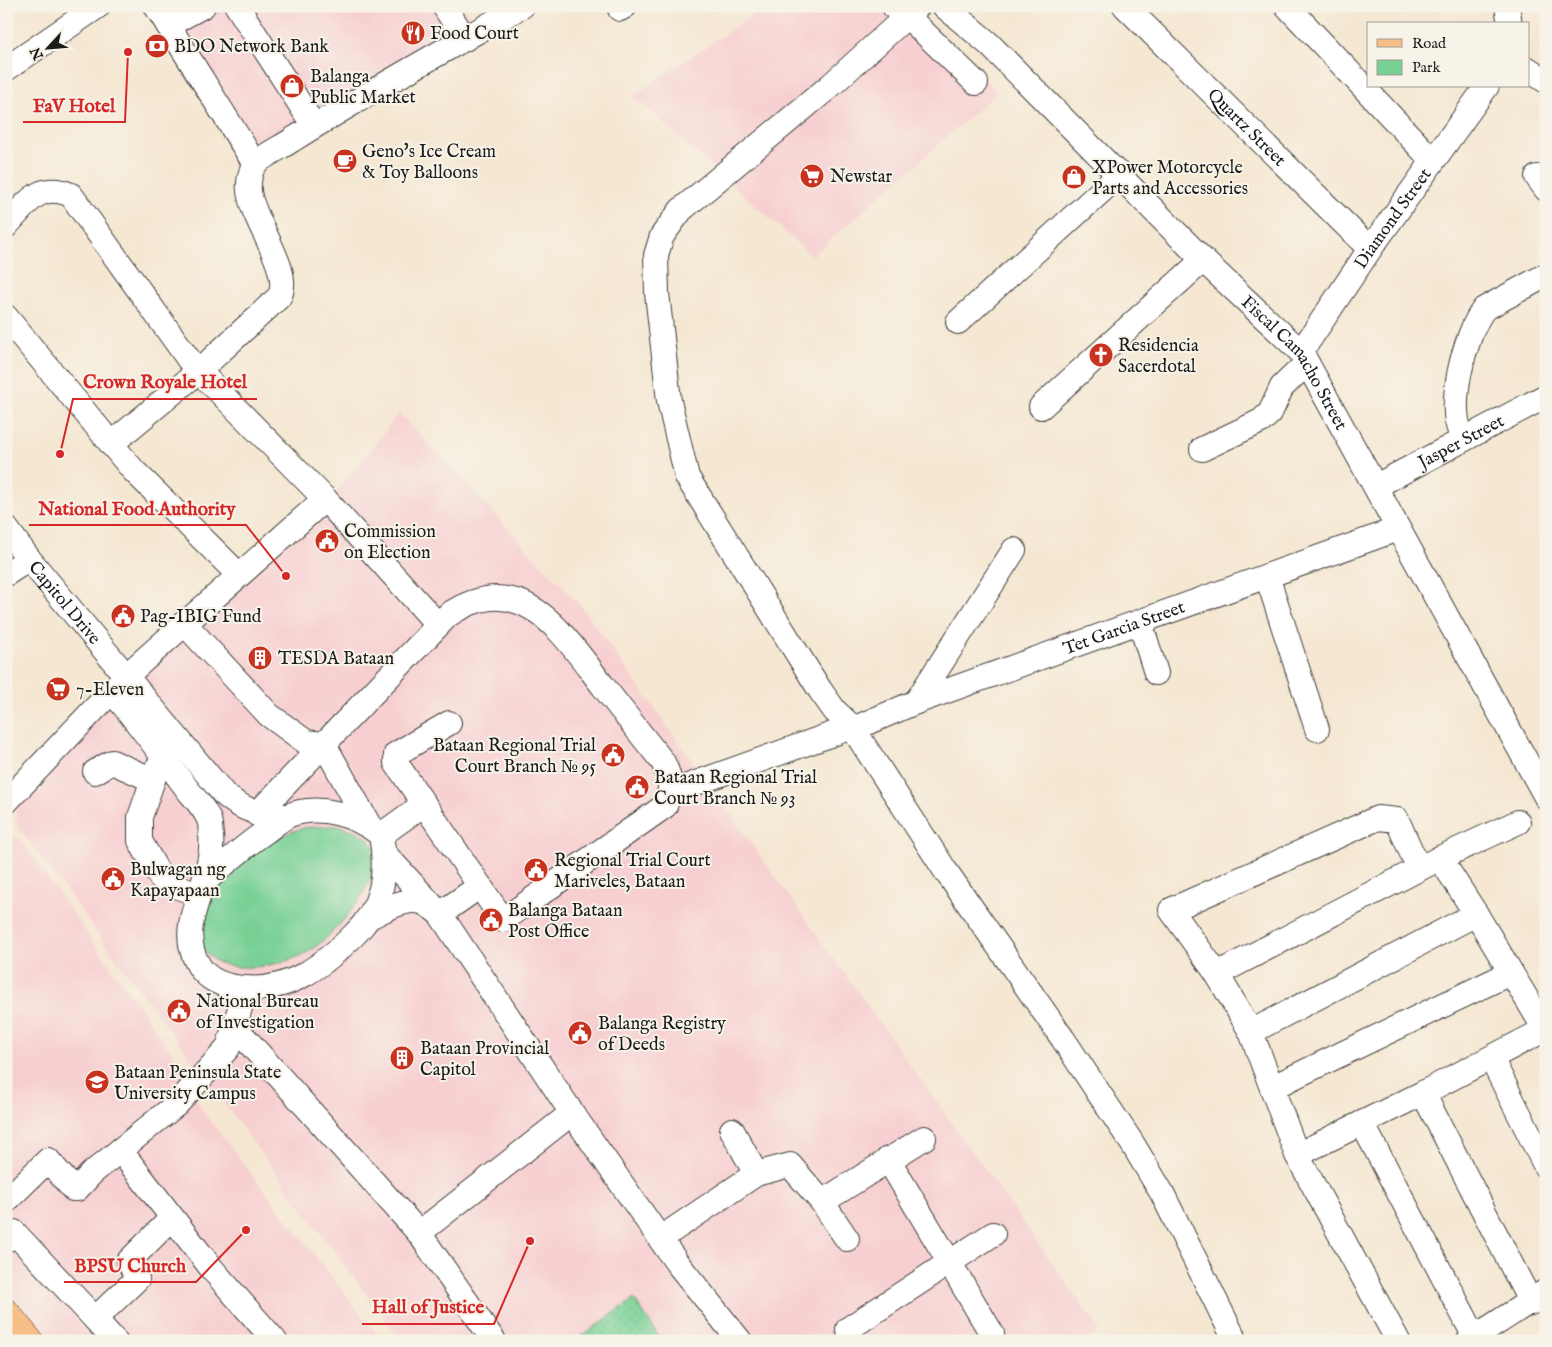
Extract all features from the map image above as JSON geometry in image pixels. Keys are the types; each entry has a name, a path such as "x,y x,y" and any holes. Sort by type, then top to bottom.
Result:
{"main road":[{"path":"6,1313 29,1341"}],"street":[{"path":"6,69 98,6"},
{"path":"204,6 162,16 255,164"},
{"path":"237,6 314,126"},
{"path":"444,6 465,39"},
{"path":"111,444 198,371 278,297 283,290 283,276 254,212 249,192 249,181 255,164 314,126 522,6"},
{"name":"Fiscal Camacho Street","path":"944,6 989,44 1120,174 1203,260 1304,357 1546,797"},
{"name":"Quartz Street","path":"1125,6 1370,249"},
{"path":"1287,6 1433,161"},
{"path":"1507,6 1510,22"},
{"path":"976,83 906,10 830,86 681,210 662,236 656,255 657,293 669,401 687,476 820,690 836,711 852,727 945,870 1063,1039 1132,1143 1162,1193 1238,1340"},
{"path":"1530,70 1546,80"},
{"name":"Diamond Street","path":"1202,449 1262,420 1270,413 1282,387 1304,357 1370,249 1486,88"},
{"path":"958,322 1120,174"},
{"path":"6,226 38,192 46,190 71,195 198,371 325,500 438,625"},
{"path":"1041,408 1203,260"},
{"path":"1464,438 1458,428 1456,390 1463,353 1477,317 1484,309 1546,275"},
{"path":"6,317 133,470 238,575"},
{"name":"Jasper Street","path":"1376,486 1546,396"},
{"path":"6,802 118,683 325,500"},
{"name":"Capitol Drive","path":"6,528 118,683"},
{"name":"Tet Garcia Street","path":"671,792 852,727 860,726 916,702 1398,529"},
{"path":"916,702 1014,550"},
{"path":"6,574 29,559"},
{"path":"1267,576 1317,729"},
{"path":"257,814 448,615 466,602 495,598 516,601 536,611 561,634 663,762 671,779 671,792 665,806 503,920 396,763 396,754 449,723"},
{"path":"1140,622 1156,673"},
{"path":"184,624 269,714 306,742 324,744"},
{"path":"118,683 136,719 209,820 211,860 189,930 192,954 211,979 227,986 246,988 270,987 300,979 339,950 372,916 388,908 408,902 423,902 440,914"},
{"path":"118,683 236,806 257,814 287,816 306,811 324,811 343,815 378,838 383,878 372,916"},
{"path":"324,744 378,838 440,914 572,1113 661,1238 677,1264 740,1341"},
{"path":"165,760 156,768 140,817 140,841 161,878 178,887 201,888 238,852 287,816"},
{"path":"95,772 112,762 153,780"},
{"path":"378,838 424,804"},
{"path":"1398,1341 1297,1155 1251,1032 1217,974 1171,910 1378,818 1397,820 1419,869"},
{"path":"1217,974 1440,858 1518,822"},
{"path":"1297,1155 1546,1030 1440,858"},
{"path":"440,914 480,886"},
{"path":"1251,1032 1476,914"},
{"path":"1273,1087 1510,973"},
{"path":"6,1201 46,1161 50,1160 75,1190 120,1150 177,1104 228,1048 246,988"},
{"path":"235,1027 418,1233 494,1341"},
{"path":"1491,1058 1546,1167"},
{"path":"1362,1124 1473,1340 1539,1297 1423,1093"},
{"path":"418,1233 572,1113"},
{"path":"732,1130 756,1174"},
{"path":"822,1202 924,1138"},
{"path":"120,1150 212,1269 275,1341"},
{"path":"888,1159 992,1334 990,1341"},
{"path":"661,1238 756,1174 790,1165 822,1202 848,1239"},
{"path":"95,1319 137,1279 129,1261 172,1218"},
{"path":"9,1230 115,1341"},
{"path":"848,1329 993,1234"}],"shaded area":[{"name":"Balanga Public Market","path":"167,6 463,6 471,20 261,153"},
{"name":"Newstar","path":"766,6 903,6 998,92 812,256 633,96"},
{"path":"399,413 582,607 1100,1330 1085,1341 401,1341 17,825 16,812 23,799 88,724 325,510 347,477 349,478"},
{"name":"Bataan Peninsula State University Campus","path":"6,837 20,839 170,1050 204,1113 382,1341 41,1341 6,1300"}],"green space":[{"path":"337,826 364,835 371,842 376,855 374,870 367,886 344,920 330,934 306,953 271,965 256,967 229,966 217,962 208,955 198,939 202,915 209,899 230,873 259,850 289,833 307,827"},
{"path":"634,1299 662,1341 575,1341"}],"place":[{"name":"Food Court","path":"413,33"},
{"name":"BDO Network Bank","path":"157,46"},
{"name":"FaV Hotel","path":"128,52"},
{"name":"Balanga Public Market","path":"292,86"},
{"name":"Geno's Ice Cream & Toy Balloons","path":"345,161"},
{"name":"Newstar","path":"812,176"},
{"name":"XPower Motorcycle Parts and Accessories","path":"1074,177"},
{"name":"Residencia Sacerdotal","path":"1101,355"},
{"name":"Crown Royale Hotel","path":"60,454"},
{"name":"Commission on Election","path":"327,541"},
{"name":"National Food Authority","path":"286,576"},
{"name":"Pag-IBIG Fund","path":"123,616"},
{"name":"TESDA Bataan","path":"260,658"},
{"name":"7-Eleven","path":"58,689"},
{"name":"Bataan Regional Trial Court Branch № 95","path":"613,755"},
{"name":"Bataan Regional Trial Court Branch № 93","path":"637,787"},
{"name":"Regional Trial Court Mariveles, Bataan","path":"536,870"},
{"name":"Bulwagan ng Kapayapaan","path":"113,879"},
{"name":"Balanga Bataan Post Office","path":"491,920"},
{"name":"National Bureau of Investigation","path":"179,1011"},
{"name":"Balanga Registry of Deeds","path":"580,1033"},
{"name":"Bataan Provincial Capitol","path":"402,1058"},
{"name":"Bataan Peninsula State University Campus","path":"97,1082"},
{"name":"BPSU Church","path":"246,1230"},
{"name":"Hall of Justice","path":"530,1241"}]}
